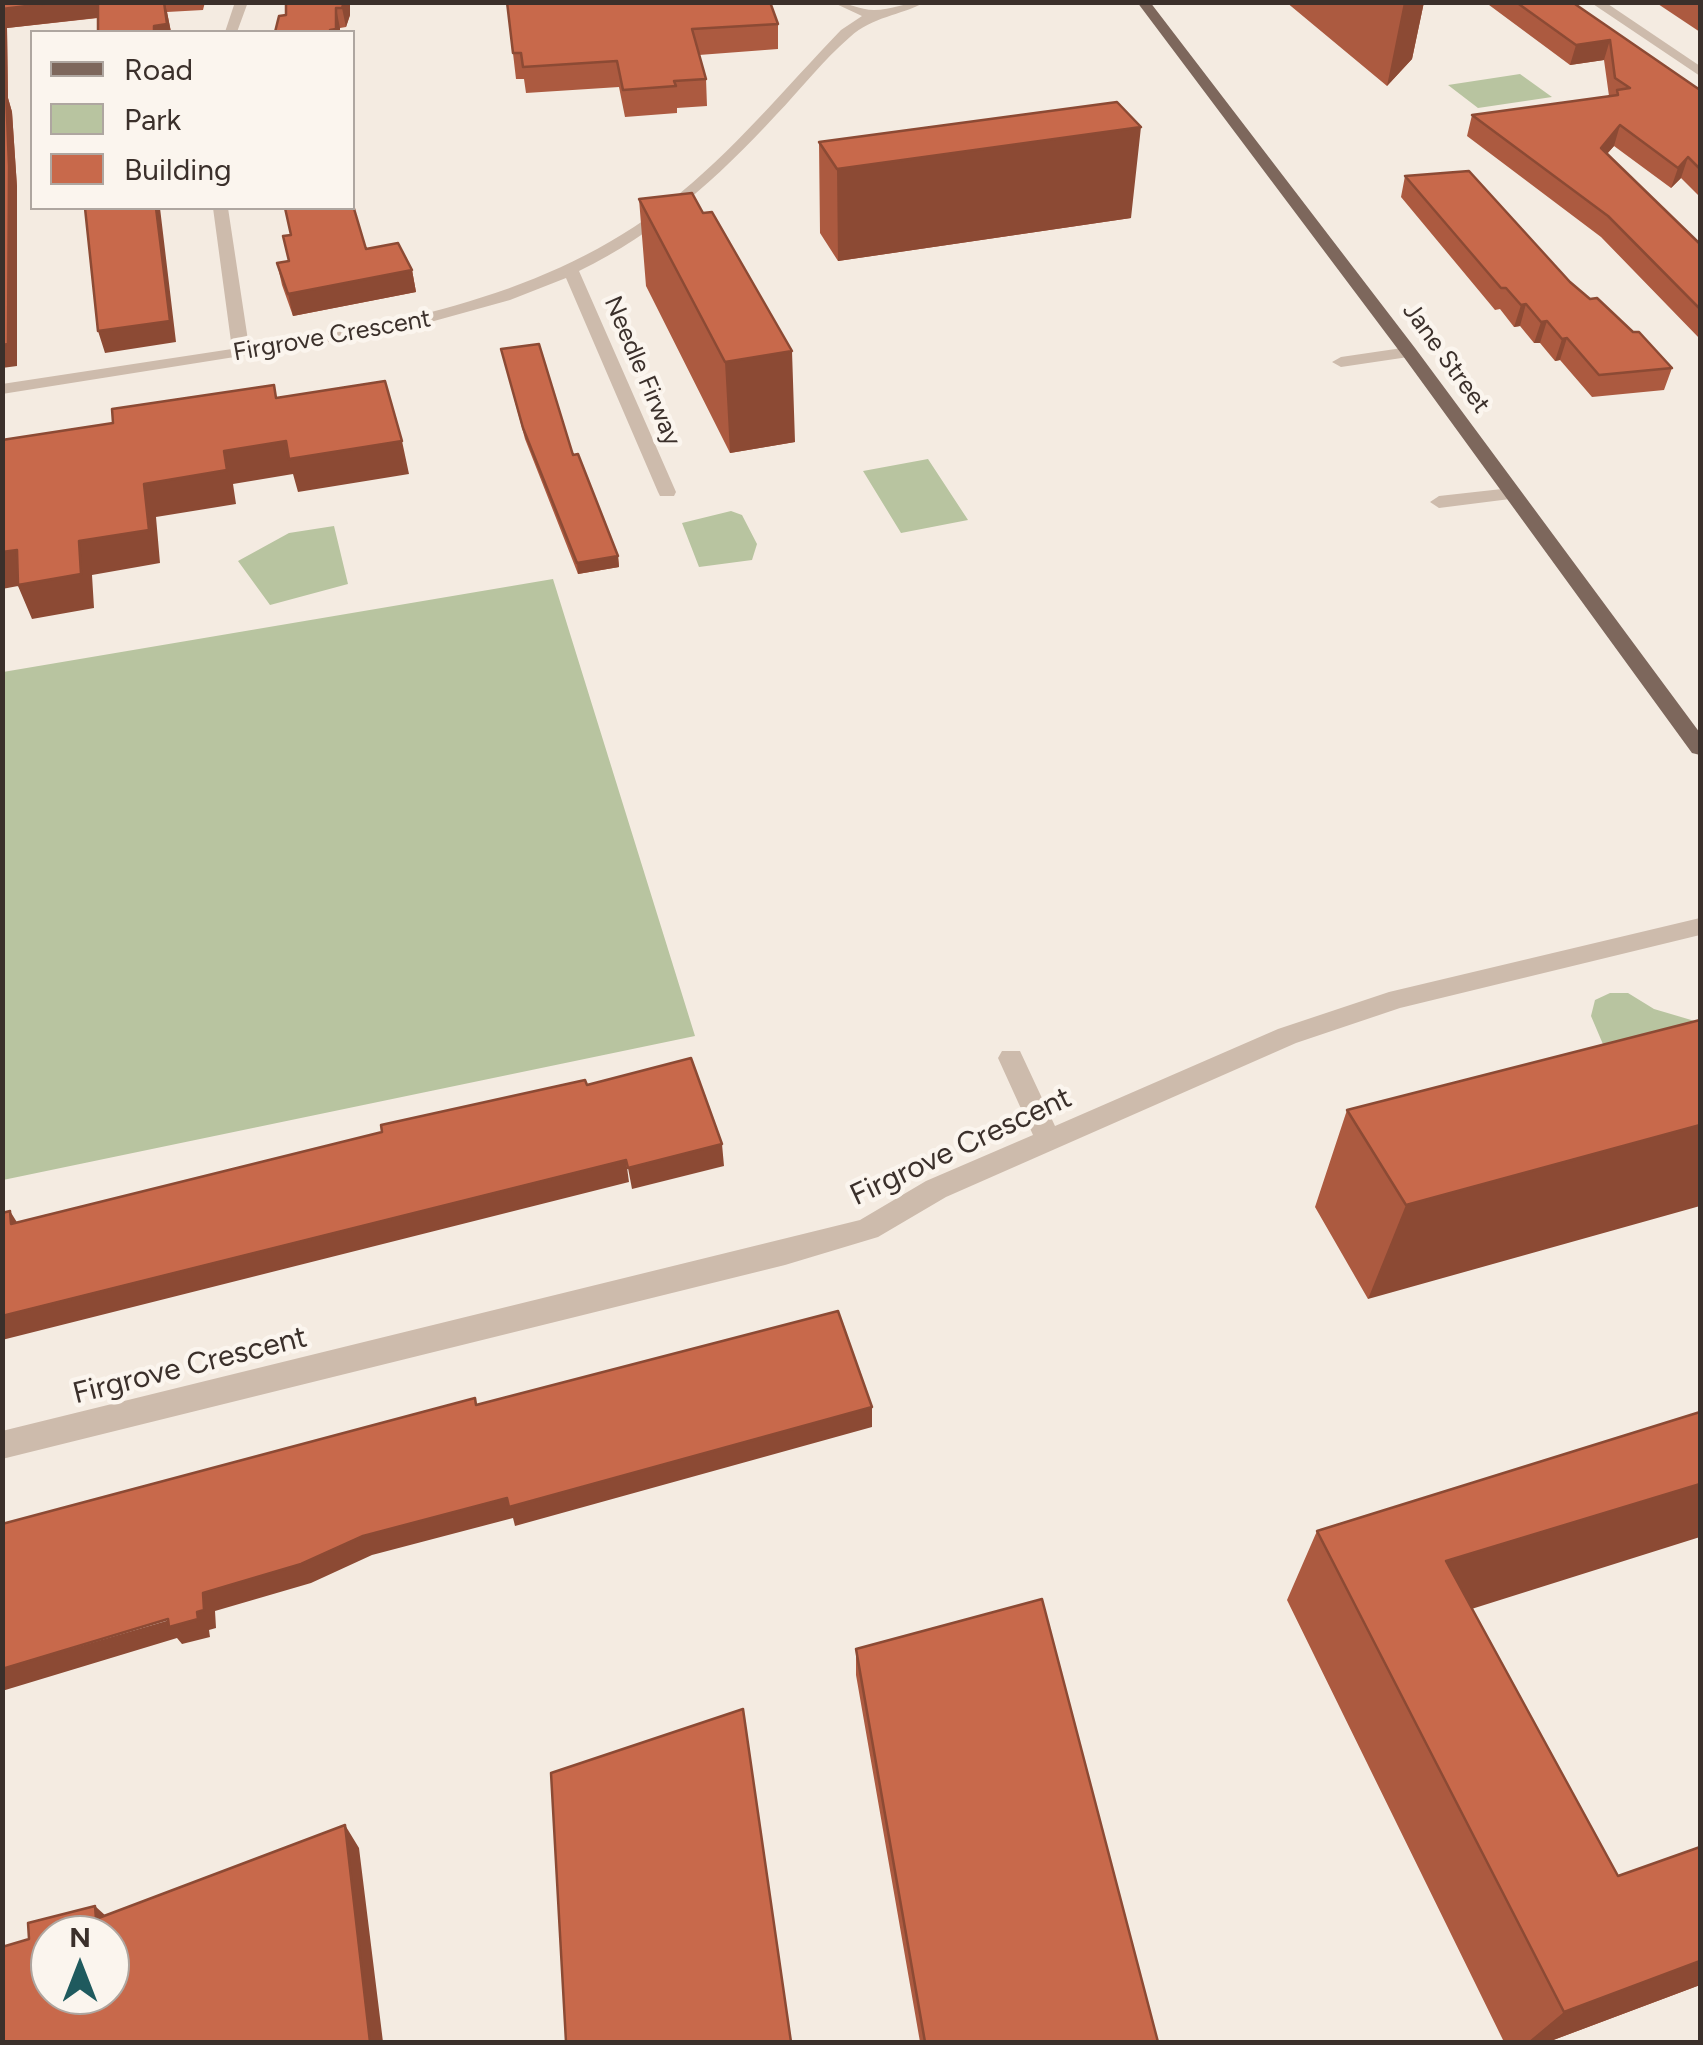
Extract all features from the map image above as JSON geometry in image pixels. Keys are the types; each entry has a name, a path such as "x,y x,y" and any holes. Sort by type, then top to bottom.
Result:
{"main road":[{"name":"Jane Street","path":"1142,2 1409,352 1700,748"}],"street":[{"path":"231,30 242,2"},
{"path":"838,2 872,16"},
{"name":"Firgrove Crescent","path":"2,389 355,336 434,318 571,270 662,215 846,32 872,16 919,2"},
{"path":"1596,2 1700,72"},
{"path":"220,210 241,353"},
{"name":"Needle Firway","path":"571,270 666,492"},
{"path":"1341,362 1409,352"},
{"path":"1438,502 1511,494"},
{"name":"Firgrove Crescent","path":"2,1445 785,1253 868,1229 936,1189 1287,1036 1398,1000 1700,927"},
{"path":"1011,1058 1049,1142"}],"green space":[{"path":"1520,74 1552,97 1478,108 1448,85"},
{"path":"928,459 968,520 901,533 863,471"},
{"path":"731,511 742,515 757,544 752,560 699,567 682,523"},
{"path":"334,526 348,584 270,605 238,561 289,533"},
{"path":"553,579 695,1036 3,1180 3,672"},
{"path":"1610,993 1628,993 1654,1009 1698,1022 1605,1049 1591,1016 1595,1000"}],"building":[{"path":"2,2 59,2 2,9"},
{"path":"98,2 164,2 167,24 154,26 154,30 98,30"},
{"path":"286,2 344,2 342,8 336,8 336,29 276,30 279,16 286,15"},
{"path":"507,2 770,2 778,24 692,29 706,79 623,90 617,61 523,67 521,53 513,53"},
{"path":"1516,2 1572,2 1700,90 1700,169 1688,157 1678,168 1620,125 1601,148 1700,244 1700,309 1608,216 1472,115 1618,95 1617,90 1630,88 1615,78 1610,40 1576,45"},
{"path":"6,91 8,344 2,345 2,92"},
{"path":"1117,102 1141,127 837,169 819,142"},
{"path":"1469,171 1570,282 1590,299 1597,298 1633,332 1639,332 1672,368 1599,375 1567,338 1562,339 1547,321 1541,322 1526,304 1521,305 1506,288 1501,288 1405,176"},
{"path":"692,193 703,213 712,212 792,351 725,362 639,199"},
{"path":"85,210 156,210 170,321 98,331"},
{"path":"285,210 354,210 366,249 398,243 412,270 288,294 277,263 289,261 283,236 291,235"},
{"path":"539,344 573,455 578,454 618,556 577,563 523,428 501,349"},
{"path":"385,381 402,441 289,459 286,441 224,451 227,470 144,484 149,530 79,541 81,574 18,585 17,550 2,552 2,440 113,423 112,409 274,385 276,398"},
{"path":"1700,1020 1700,1125 1406,1205 1347,1110"},
{"path":"691,1058 722,1144 628,1168 626,1160 2,1316 2,1213 10,1211 11,1224 382,1132 381,1125 585,1080 587,1085"},
{"path":"838,1311 872,1407 509,1507 507,1498 363,1536 301,1564 203,1593 204,1610 197,1612 198,1619 169,1627 168,1619 2,1669 2,1524 475,1398 476,1405"},
{"path":"1700,1412 1700,1484 1446,1561 1618,1876 1700,1847 1700,1961 1564,2012 1317,1531"},
{"path":"1042,1599 1158,2042 925,2042 856,1649"},
{"path":"743,1709 791,2042 566,2042 551,1773"},
{"path":"345,1825 370,2042 2,2042 2,1947 29,1939 30,1922 30,2015 130,2015 130,1915 107,1915"},
{"path":"95,1906 96,1915 60,1915"}]}
